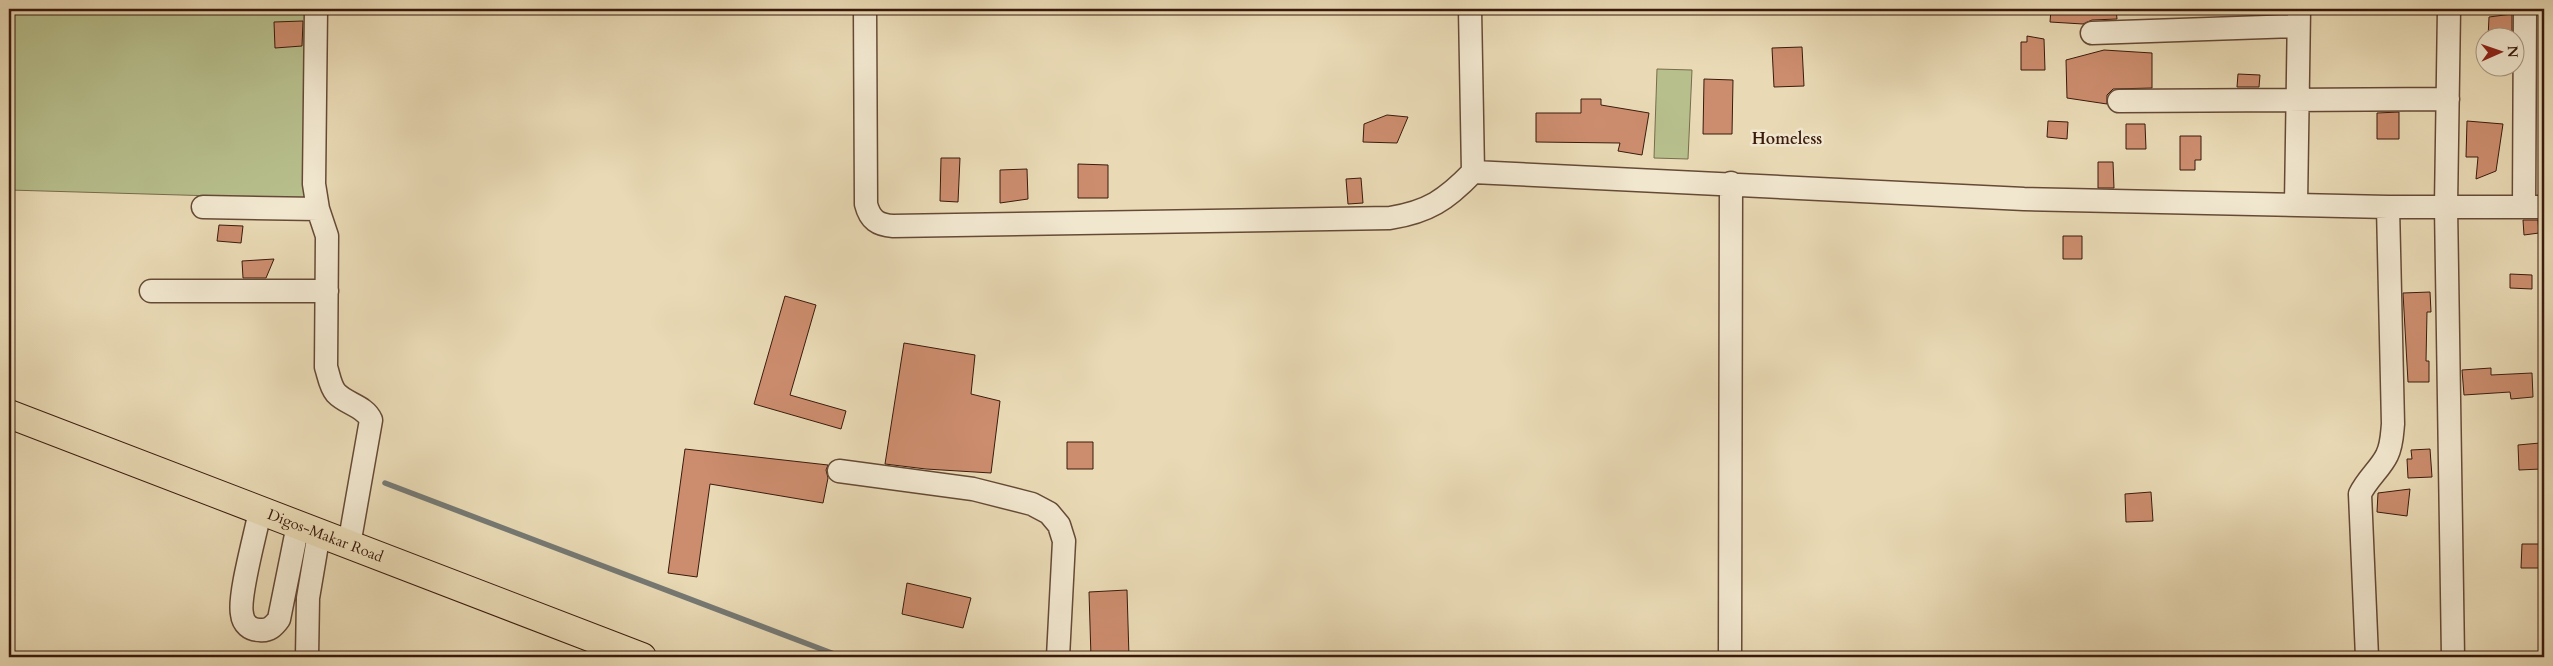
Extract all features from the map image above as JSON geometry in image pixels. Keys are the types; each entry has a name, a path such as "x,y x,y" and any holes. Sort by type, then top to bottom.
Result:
{"main road":[{"name":"Digos-Makar Road","path":"9,414 642,657"}],"street":[{"path":"316,9 314,184 318,209 328,236 326,367 331,386 337,394 366,413 371,420 349,545"},
{"path":"866,9 866,204 869,214 875,222 884,225 1390,218 1410,215 1432,208 1454,192 1473,172 1470,9"},
{"path":"2449,9 2446,206 2454,657"},
{"path":"1473,172 1731,183 2024,199 2388,207 2534,206 2525,9"},
{"path":"2092,33 2298,17 2296,204"},
{"path":"2119,101 2448,99"},
{"path":"1730,657 1731,183"},
{"path":"203,207 318,209"},
{"path":"2367,657 2360,494 2367,480 2387,457 2391,445 2393,424 2388,207"},
{"path":"151,291 327,291"},
{"path":"839,471 973,489 1032,504 1049,513 1058,525 1064,541 1058,657"},
{"path":"260,511 241,607 244,623 250,628 267,630 274,626 279,619 309,529"},
{"path":"306,657 309,529"}],"green space":[{"path":"9,9 318,9 318,199 9,190"},
{"path":"1657,69 1692,70 1688,159 1654,158"}],"building":[{"path":"2051,9 2116,9 2117,19 2092,20 2083,24 2050,22"},
{"path":"2512,14 2512,28 2488,28 2489,17"},
{"path":"303,21 302,46 275,48 274,22"},
{"path":"2027,36 2044,39 2045,70 2021,70 2021,42 2027,42"},
{"path":"1802,47 1804,86 1774,87 1772,48"},
{"path":"2104,50 2152,53 2152,88 2113,89 2107,95 2107,104 2067,98 2066,60"},
{"path":"2238,74 2260,75 2259,87 2237,87"},
{"path":"1704,79 1733,80 1732,134 1703,134"},
{"path":"1581,99 1601,99 1601,105 1649,113 1642,155 1618,151 1620,143 1536,142 1536,113 1581,113"},
{"path":"2399,112 2399,139 2377,139 2377,113"},
{"path":"1387,115 1408,117 1397,143 1363,142 1364,124"},
{"path":"2048,121 2068,122 2067,139 2047,137"},
{"path":"2467,121 2503,124 2496,171 2476,179 2478,157 2466,157"},
{"path":"2126,124 2145,124 2146,149 2126,149"},
{"path":"2180,136 2201,136 2201,160 2195,160 2195,170 2180,170"},
{"path":"941,158 960,158 958,202 940,201"},
{"path":"2098,162 2113,162 2114,188 2098,188"},
{"path":"1078,164 1108,165 1108,198 1078,198"},
{"path":"1027,169 1028,199 1000,203 1000,170"},
{"path":"1361,178 1363,203 1348,204 1346,179"},
{"path":"2523,220 2538,220 2539,233 2524,235"},
{"path":"219,225 243,226 241,243 217,241"},
{"path":"2063,236 2082,236 2082,259 2063,259"},
{"path":"274,259 266,278 243,278 242,261"},
{"path":"2510,274 2532,275 2532,289 2510,288"},
{"path":"2430,292 2431,312 2427,312 2426,361 2429,361 2429,382 2408,382 2403,293"},
{"path":"785,296 816,305 790,395 846,411 841,429 754,404"},
{"path":"904,343 975,355 971,394 1000,401 991,473 926,469 885,464"},
{"path":"2491,368 2491,375 2532,373 2533,397 2511,399 2510,392 2464,395 2462,370"},
{"path":"1067,442 1093,442 1093,469 1067,469"},
{"path":"2540,443 2541,469 2519,470 2518,445"},
{"path":"685,449 828,465 826,470 828,478 823,503 710,484 697,577 668,573"},
{"path":"2430,449 2432,477 2408,478 2407,459 2412,459 2411,450"},
{"path":"2410,489 2407,516 2377,512 2378,493"},
{"path":"2151,492 2153,521 2126,522 2125,494"},
{"path":"2522,544 2544,544 2543,568 2521,568"},
{"path":"907,583 971,598 963,628 902,614"},
{"path":"1127,590 1129,657 1091,657 1089,592"}],"waterway":[{"path":"385,483 842,657"}],"district":[{"name":"Homeless","path":"1787,139"}]}
